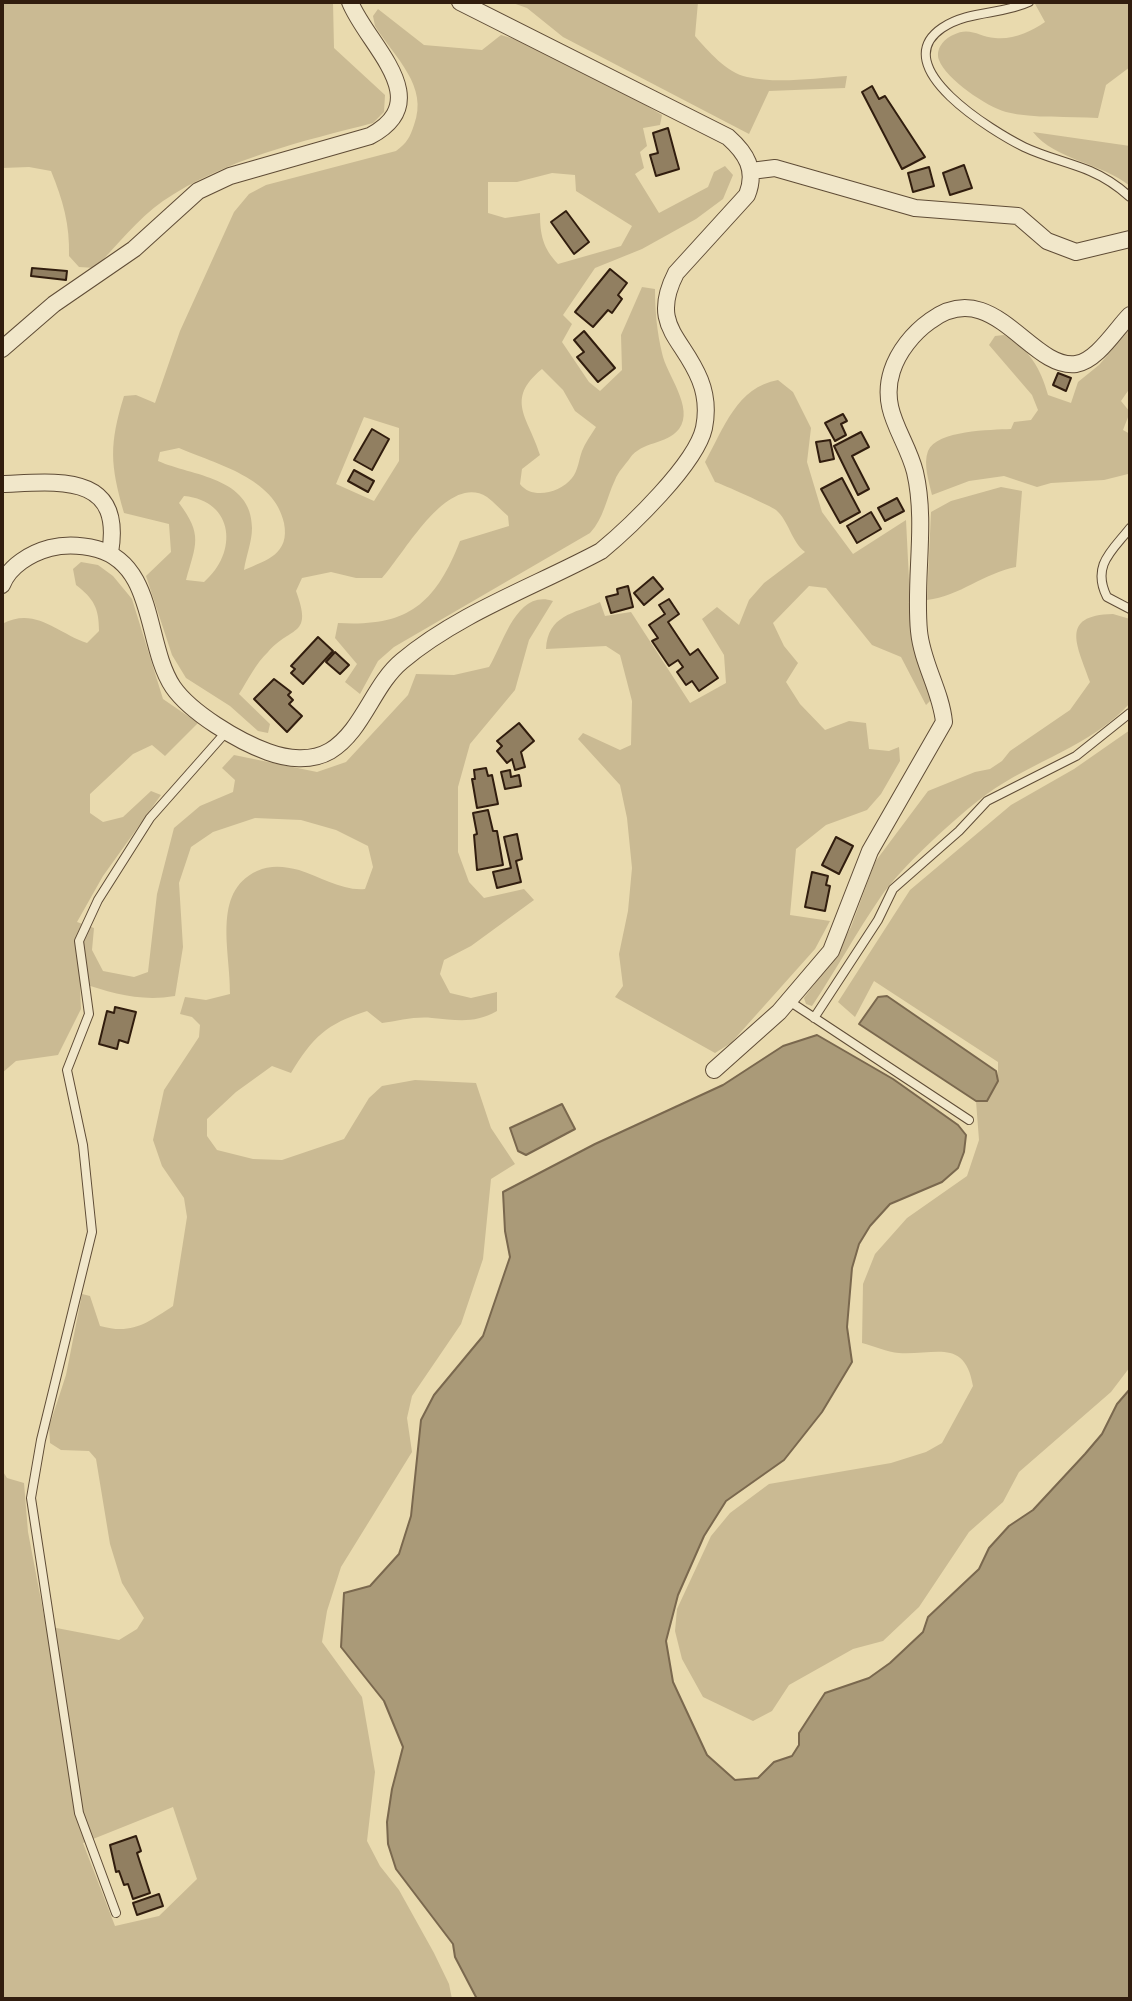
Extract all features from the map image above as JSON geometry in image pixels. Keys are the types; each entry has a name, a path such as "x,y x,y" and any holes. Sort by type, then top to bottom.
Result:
{"street":[{"path":"2,349 54,304 134,249 198,191 230,176 370,136 386,127 398,102 394,70 378,51 350,2"},
{"path":"2,586 18,563 41,550 62,545 110,553 132,575 145,602 165,671 173,687 226,732 245,743 293,758 309,758 329,751 346,736 393,669 405,658 431,639 601,551 672,481 704,430 706,412 699,378 669,331 666,316 669,287 676,273 747,195 751,171 747,159 728,136 529,34 460,2"},
{"path":"751,171 775,168 915,208 1018,216 1047,241 1076,252 1130,239"},
{"path":"714,1070 789,1001 831,951 850,909 870,851 944,722 919,635 919,499 915,471 898,434 887,399 892,370 917,331 939,314 954,311 986,313 1007,325 1040,351 1061,362 1076,364 1087,360 1099,350 1130,315"},
{"path":"2,484 74,484 91,489 100,496 107,511 113,534 110,553"}],"lane":[{"path":"1029,2 1014,9 975,14 943,27 933,36 926,54 932,76 960,105 1000,133 1026,148 1092,172 1130,197"},
{"path":"1130,528 1104,556 1103,576 1108,597 1130,609"},
{"path":"814,1018 878,920 893,889 959,831 986,801 1076,756 1130,713"},
{"path":"116,1913 79,1813 31,1498 41,1440 92,1232 83,1145 67,1070 89,1014 79,941 98,900 150,818 226,732"},
{"path":"789,1001 969,1120"}],"shaded area":[{"path":"2,2 333,2 334,48 385,95 384,112 373,123 265,153 187,186 145,216 95,268 79,267 69,256 65,213 51,171 29,167 2,168"},
{"path":"510,2 698,2 695,36 718,61 732,71 747,77 771,80 847,76 845,88 769,91 749,134 563,37 527,8"},
{"path":"1034,2 1130,2 1130,67 1106,85 1098,118 1006,112 968,91 950,75 939,60 939,48 953,35 970,32 1008,38 1028,32 1045,22"},
{"path":"378,9 424,45 482,50 501,35 522,42 584,70 662,115 660,125 643,128 647,146 640,152 644,168 635,174 659,213 708,187 714,172 725,166 733,175 723,199 696,219 642,249 595,268 563,315 572,324 562,342 589,382 600,391 622,370 621,335 642,287 655,289 662,353 684,411 679,429 668,438 641,449 630,458 616,477 602,515 590,533 394,647 378,661 360,694 345,682 357,664 335,638 338,623 383,621 416,608 440,581 460,541 509,526 508,516 487,497 472,492 457,496 428,520 382,578 356,578 331,572 302,578 296,591 301,606 301,623 264,656 239,694 270,724 268,733 258,731 230,706 186,678 172,655 146,576 171,552 169,524 124,513 114,467 116,428 124,396 136,395 155,403 180,331 234,212 249,194 266,185 396,151 408,140 417,111 414,85 375,26 373,16","holes":["552,173 575,175 576,191 632,226 621,246 558,264 543,241 540,213 505,218 488,213 488,182 517,182","542,369 563,390 575,411 596,427 583,448 572,478 560,488 546,493 532,492 520,484 522,469 540,455 523,410 524,390","364,417 399,428 399,461 374,501 336,484","179,448 226,467 257,484 269,495 284,523 284,542 280,549 268,559 244,570 252,528 249,511 242,498 218,481 158,461 160,452","184,496 201,500 213,507 222,518 226,530 222,557 204,582 186,580 195,548 192,523 179,503"]},
{"path":"1033,132 1130,146 1130,186 1119,178 1054,149"},
{"path":"1130,329 1130,388 1121,401 1130,412 1123,430 1130,434 1128,474 1104,480 1051,483 1037,487 1004,476 969,481 932,495 926,462 928,451 933,444 965,432 1011,429 1014,422 1031,420 1038,410 1032,395 989,345 995,336 1004,335 1027,353 1042,376 1048,395 1071,403 1078,382 1099,365"},
{"path":"778,380 793,392 811,428 807,462 822,512 853,554 906,520 912,640 932,699 926,705 901,657 872,645 826,588 809,586 773,623 784,646 798,663 786,682 800,704 825,730 849,721 866,723 869,749 889,751 899,747 900,761 881,794 867,810 826,825 796,849 790,915 830,921 815,949 731,1043 715,1053 615,997 623,986 619,954 628,911 632,868 627,818 620,785 578,739 583,733 620,750 631,745 632,701 620,655 606,646 546,649 551,629 557,622 600,602 605,616 631,612 690,703 726,683 724,655 702,619 717,607 739,625 749,600 764,583 805,552 776,510 715,482 705,462 742,400 764,384"},
{"path":"1001,487 1022,491 1016,567 993,574 950,594 927,600 931,512 951,501"},
{"path":"81,562 98,565 113,576 132,599 163,699 198,723 165,756 152,745 133,754 90,794 90,813 103,822 123,817 151,791 161,795 103,876 77,922 94,928 92,950 103,971 134,977 148,972 157,894 174,828 200,806 233,792 235,780 222,768 234,755 317,772 346,762 408,695 416,674 454,675 489,667 512,621 520,611 529,603 540,599 553,601 529,640 515,690 470,744 458,787 458,852 469,882 484,898 524,889 534,900 471,946 444,960 440,974 450,993 471,998 497,992 497,1011 473,1019 420,1018 382,1023 367,1011 353,1016 322,1033 306,1050 291,1073 272,1066 236,1092 207,1119 207,1136 217,1150 253,1159 282,1160 344,1139 369,1098 382,1086 415,1080 476,1083 491,1128 515,1164 491,1179 483,1259 461,1324 412,1396 407,1418 412,1452 341,1567 327,1611 322,1642 362,1697 375,1772 367,1841 380,1866 399,1890 434,1953 449,1984 452,1999 2,1999 2,1470 7,1478 24,1483 28,1532 46,1626 119,1640 137,1629 144,1618 122,1583 110,1544 96,1459 89,1451 61,1450 50,1443 49,1427 66,1375 82,1294 90,1296 100,1326 111,1328 139,1326 173,1306 187,1217 184,1198 162,1166 153,1140 164,1090 199,1037 200,1025 192,1017 180,1014 185,997 206,1000 230,994 227,925 234,893 243,881 257,871 277,867 299,870 348,888 365,889 373,867 368,846 336,830 301,820 255,818 213,832 191,847 179,883 183,947 175,996 138,997 80,983 81,1009 58,1055 16,1061 2,1073 2,624 14,619 35,619 87,643 99,631 98,616 91,600 76,585 73,569","holes":["173,1807 197,1879 159,1916 115,1926 83,1843"]},
{"path":"1113,614 1130,619 1130,703 1098,731 987,794 930,843 889,886 812,1006 806,1004 804,998 833,960 851,927 875,862 928,791 975,772 990,769 1010,751 1070,710 1090,682 1078,645 1078,627 1085,620"},
{"path":"1130,730 1130,1367 1111,1392 1019,1472 1003,1502 969,1532 919,1607 883,1641 853,1649 789,1685 772,1711 753,1721 703,1697 682,1659 675,1631 677,1609 711,1536 730,1513 769,1484 891,1463 926,1452 942,1443 973,1386 969,1371 956,1355 947,1352 899,1353 862,1343 863,1284 875,1254 907,1218 967,1176 979,1140 976,1101 987,1101 998,1081 998,1062 874,981 855,1017 838,1002 910,890 1011,805 1074,769"},
{"path":"887,996 996,1071 998,1081 987,1101 976,1101 859,1024 878,997"},
{"path":"817,1035 893,1079 958,1125 966,1135 964,1152 958,1168 942,1182 890,1204 870,1226 859,1244 852,1268 847,1327 852,1362 822,1412 784,1460 726,1501 704,1536 678,1595 666,1641 673,1682 707,1755 735,1780 758,1778 774,1762 792,1756 799,1745 799,1733 825,1693 869,1678 890,1663 923,1632 928,1617 979,1569 989,1548 1009,1526 1033,1510 1085,1454 1102,1434 1117,1404 1130,1389 1130,1999 477,1999 455,1957 453,1944 396,1869 388,1844 387,1822 403,1747 384,1701 341,1647 344,1593 370,1586 399,1554 411,1516 421,1420 434,1395 483,1336 510,1257 505,1231 503,1192 595,1144 723,1085 783,1046"},
{"path":"562,1104 575,1129 526,1155 518,1151 510,1128"}],"building":[{"path":"872,86 879,99 885,96 925,157 902,169 862,92"},
{"path":"668,128 679,169 656,176 650,155 658,153 653,133"},
{"path":"964,165 972,188 950,195 943,173"},
{"path":"929,167 934,186 913,192 908,173"},
{"path":"566,211 589,242 574,254 551,222"},
{"path":"32,268 67,271 66,280 31,276"},
{"path":"610,269 627,283 618,295 622,299 612,313 608,310 593,327 575,312"},
{"path":"584,331 615,368 598,382 577,357 584,352 574,340"},
{"path":"1058,373 1071,378 1066,391 1053,385"},
{"path":"843,414 847,421 841,424 846,435 835,441 825,423"},
{"path":"372,429 389,439 372,470 354,460"},
{"path":"861,432 869,447 852,456 869,489 858,495 834,446"},
{"path":"830,440 834,459 820,462 816,442"},
{"path":"354,470 374,481 368,492 348,481"},
{"path":"842,478 860,512 840,523 821,489"},
{"path":"897,498 904,511 885,521 878,508"},
{"path":"871,512 881,529 857,543 847,526"},
{"path":"653,577 663,589 644,605 634,593"},
{"path":"628,586 633,607 611,613 606,597 618,594 617,589"},
{"path":"669,599 679,614 668,622 690,655 698,649 718,678 699,691 692,681 686,685 677,672 683,667 678,660 669,666 652,641 658,638 649,625 665,614 659,605"},
{"path":"318,637 333,651 303,684 291,673 295,669 291,666"},
{"path":"335,652 349,665 340,674 326,662"},
{"path":"274,679 291,692 288,695 293,700 289,704 302,716 287,732 254,699"},
{"path":"519,723 534,741 521,752 525,767 515,770 512,759 507,763 497,751 502,746 497,741"},
{"path":"486,768 488,776 492,775 498,804 477,808 472,779 475,779 474,770"},
{"path":"510,770 511,777 519,775 521,786 505,789 501,772"},
{"path":"488,810 493,831 497,831 503,865 477,870 474,835 477,834 473,813"},
{"path":"517,834 522,859 516,861 521,882 497,888 493,872 511,868 504,837"},
{"path":"836,837 853,846 839,874 822,865"},
{"path":"812,872 828,876 826,885 830,886 825,911 805,907"},
{"path":"115,1007 136,1012 128,1043 119,1040 117,1049 99,1044 107,1011 114,1013"},
{"path":"136,1836 141,1851 137,1853 150,1893 133,1899 128,1884 124,1885 119,1871 116,1872 110,1845"},
{"path":"159,1894 163,1906 137,1915 133,1903"}]}
